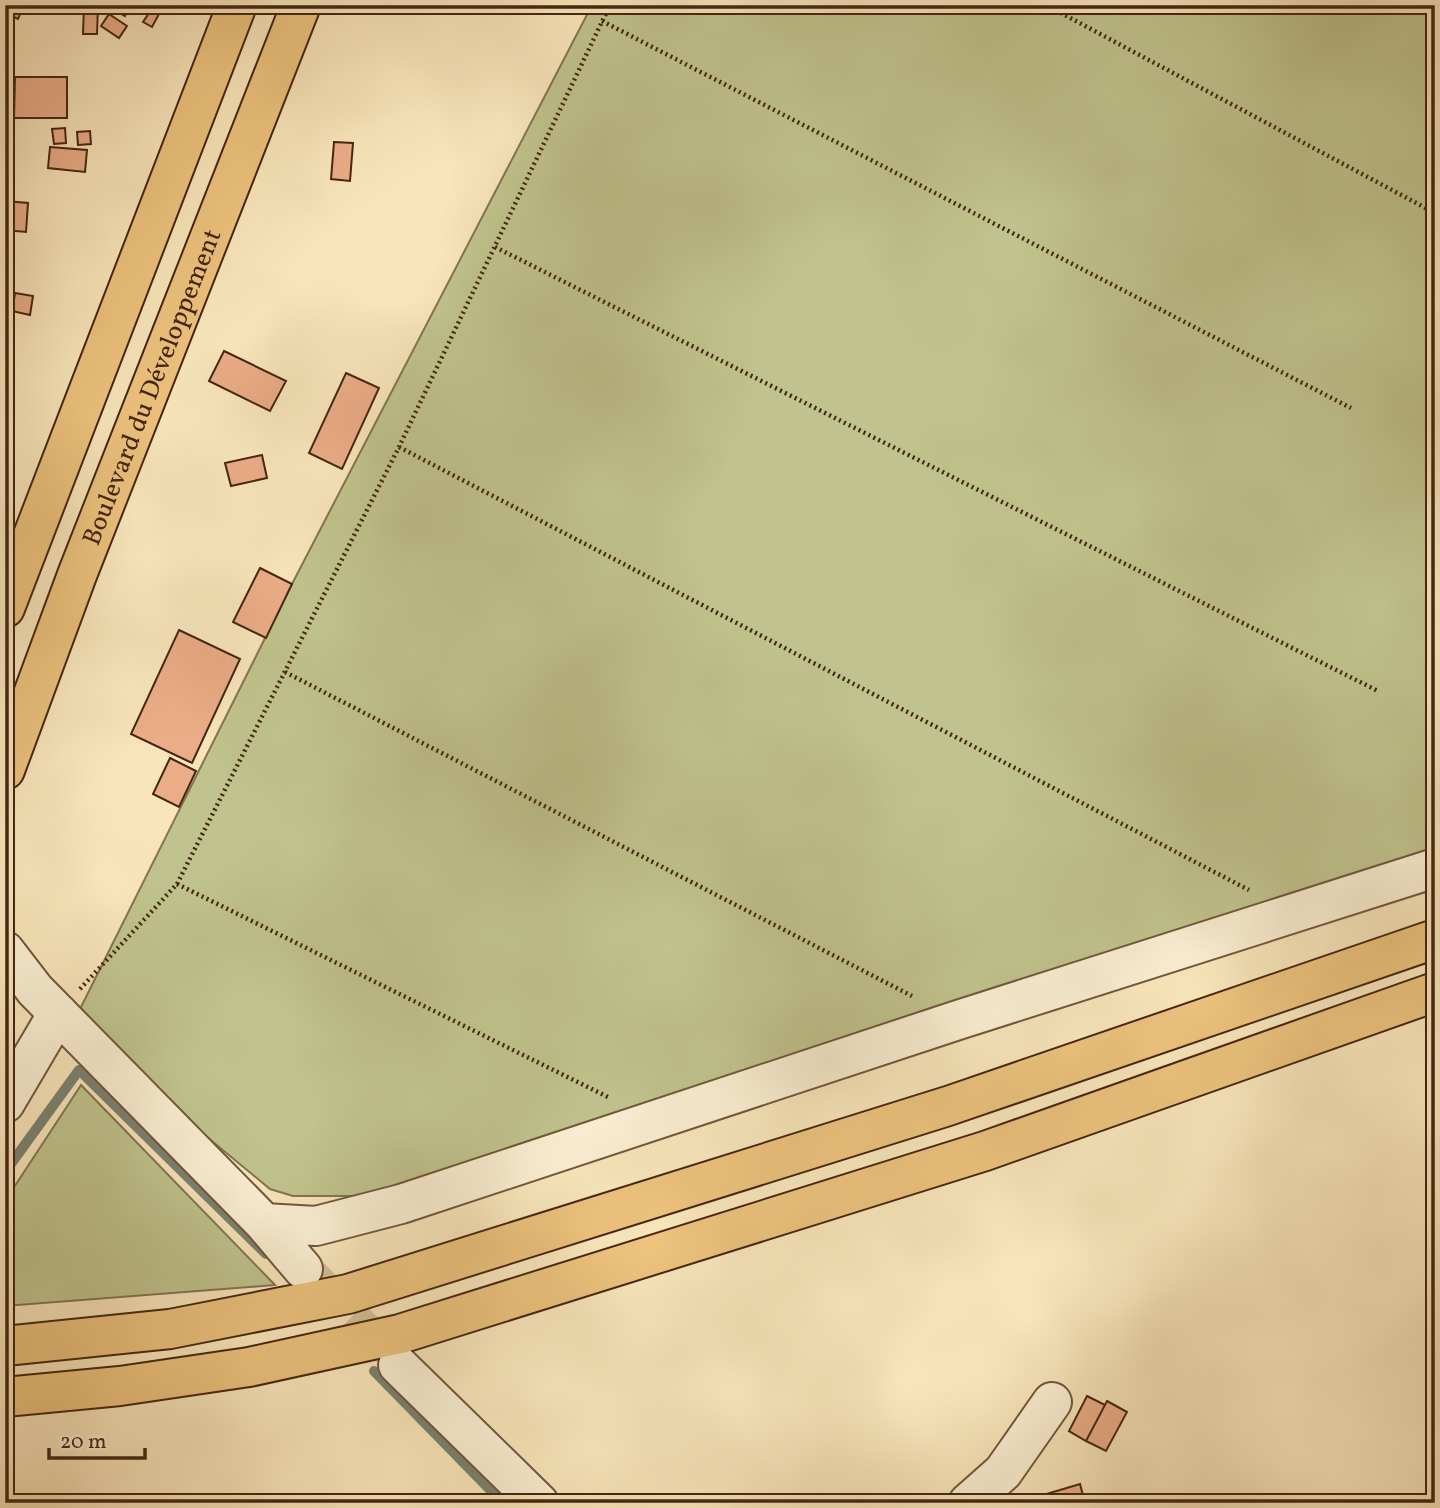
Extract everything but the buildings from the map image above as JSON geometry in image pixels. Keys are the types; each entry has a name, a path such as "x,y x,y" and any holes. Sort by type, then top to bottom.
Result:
{"highway":[{"path":"5,608 237,5"},
{"name":"Boulevard du Développement","path":"5,770 301,5"},
{"path":"137,260 193,283"},
{"path":"71,432 126,454"},
{"path":"5,1346 170,1329 348,1294 948,1106 1435,939"},
{"path":"5,1397 120,1386 248,1367 400,1334 985,1151 1435,992"}],"street":[{"path":"264,1223 316,1226 401,1204 958,1020 1435,868"},
{"path":"5,951 35,990 264,1223 303,1269"},
{"path":"5,1103 58,1013"},
{"path":"398,1364 539,1503"},
{"path":"968,1503 1003,1472 1052,1402"}],"path":[{"path":"58,1013 177,884 400,447 610,5"},
{"path":"1046,5 1435,213"},
{"path":"602,20 1351,408"},
{"path":"495,247 1378,691"},
{"path":"400,447 1292,912"},
{"path":"285,673 958,1020"},
{"path":"177,884 654,1120"}],"green space":[{"path":"592,5 1435,5 1435,848 1241,916 362,1196 293,1196 270,1189 201,1132 76,1017 292,584"},
{"path":"81,1085 275,1285 5,1306 5,1201"}],"waterway":[{"path":"5,1172 79,1070 266,1254"},
{"path":"374,1371 503,1503"},
{"path":"1433,1503 1435,1495"}],"tunnel":[{"path":"311,1277 394,1361"}]}
